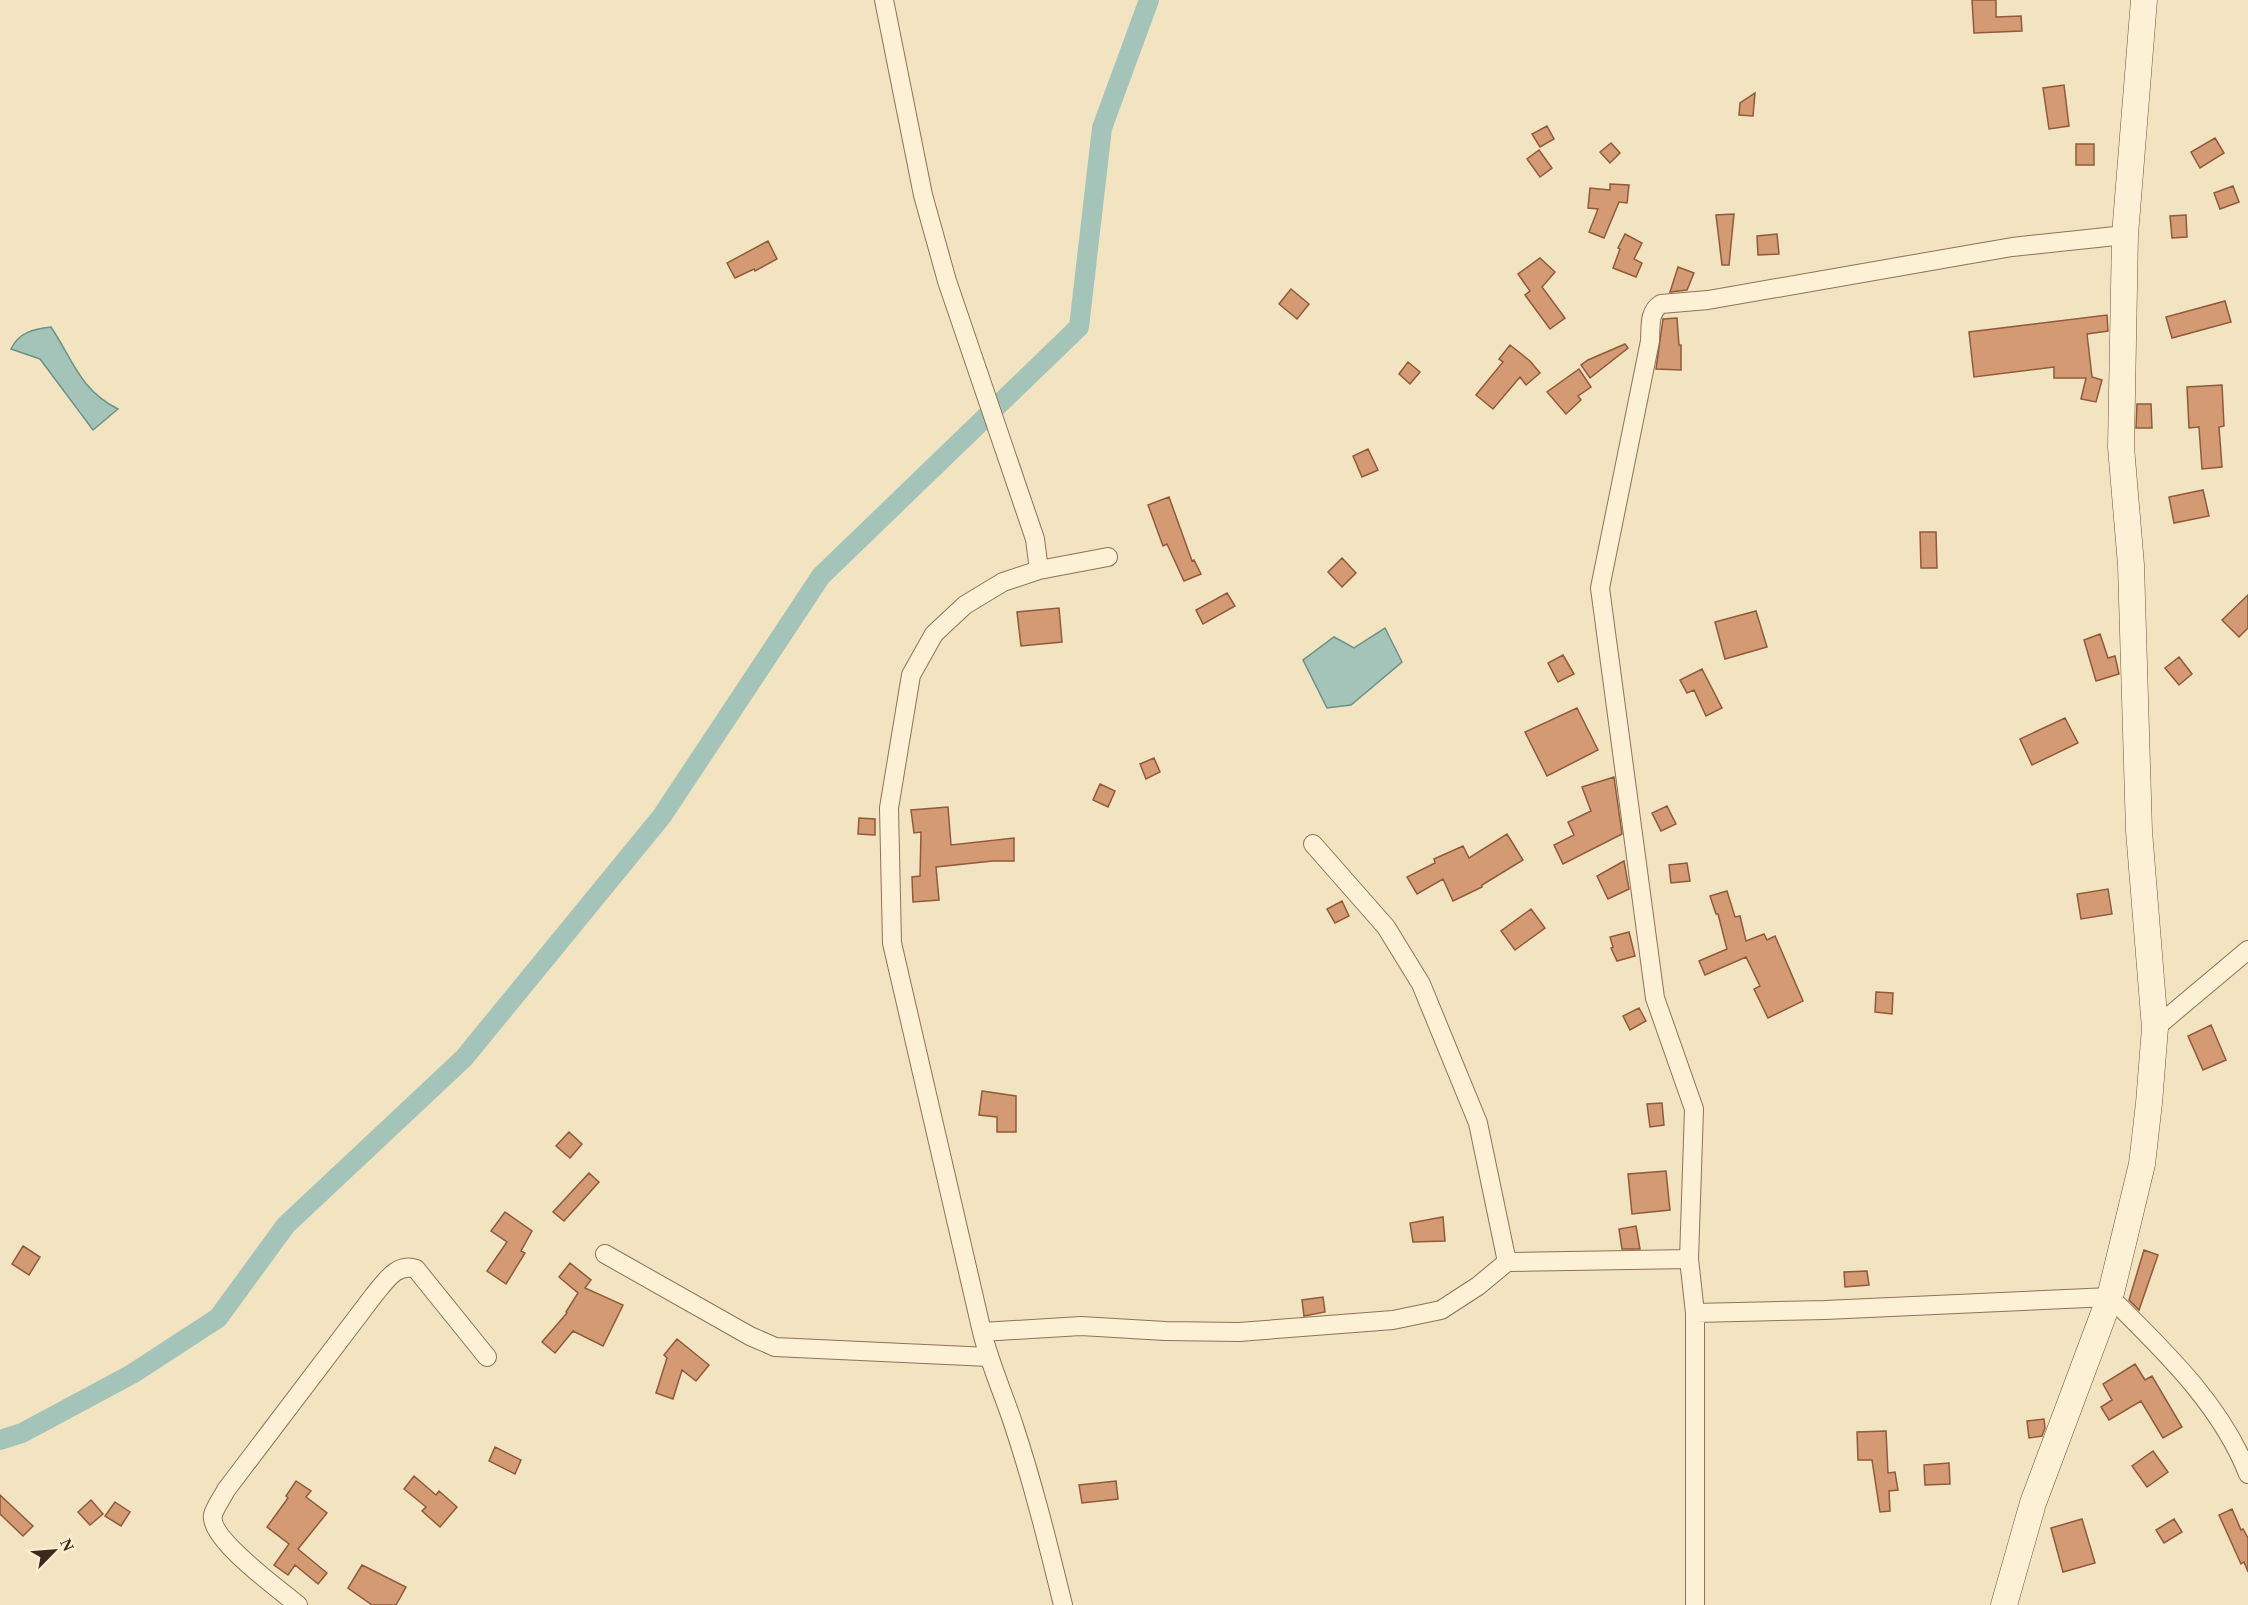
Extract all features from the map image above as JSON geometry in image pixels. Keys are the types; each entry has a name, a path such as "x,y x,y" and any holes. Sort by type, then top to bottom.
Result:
{"main road":[{"path":"2004,1605 2033,1503 2110,1297 2142,1164 2155,1028 2139,831 2131,565 2121,447 2125,235 2144,0"}],"street":[{"path":"884,0 923,195 947,281 1035,539 1039,570"},
{"path":"1695,1605 1695,1313 1689,1259 1694,1109 1655,998 1600,588 1650,341 1652,314 1654,308 1661,304 1731,296 2012,247 2125,235"},
{"path":"1063,1605 1037,1500 1013,1422 988,1357 892,943 890,808 911,675 934,634 965,605 1003,582 1039,570 1108,557"},
{"path":"1313,843 1386,927 1421,984 1478,1124 1507,1262"},
{"path":"2155,1028 2248,950"},
{"path":"605,1254 750,1336 774,1347 988,1357"},
{"path":"982,1332 1081,1326 1165,1331 1239,1332 1393,1320 1441,1310 1478,1286 1507,1262 1689,1259"},
{"path":"298,1605 228,1545 215,1530 213,1516 226,1490 374,1295 401,1268 409,1266 416,1269 487,1357"},
{"path":"1695,1313 1825,1310 2110,1297 2150,1337 2207,1401 2244,1462 2248,1474"}],"water":[{"path":"51,327 86,383 95,393 118,409 93,430 40,359 11,349 18,339 28,332"},
{"path":"1385,628 1402,662 1351,705 1327,708 1303,660 1334,637 1354,648"}],"building":[{"path":"1972,0 1996,0 1996,17 2021,16 2022,31 1974,33"},
{"path":"2064,85 2069,126 2049,129 2043,88"},
{"path":"1755,93 1753,116 1739,115 1740,103"},
{"path":"1547,126 1554,139 1540,147 1532,134"},
{"path":"2215,138 2224,153 2200,168 2191,152"},
{"path":"1611,143 1620,153 1610,163 1600,152"},
{"path":"2076,144 2094,144 2094,165 2076,165"},
{"path":"1539,150 1552,168 1540,177 1527,159"},
{"path":"1610,184 1629,185 1627,203 1619,202 1604,238 1589,232 1598,209 1588,208 1590,188 1610,190"},
{"path":"2233,186 2239,202 2220,209 2214,193"},
{"path":"1734,214 1729,265 1722,265 1716,215"},
{"path":"2186,215 2187,237 2172,238 2170,216"},
{"path":"1625,234 1642,243 1634,259 1642,263 1636,277 1613,268 1620,249 1618,248"},
{"path":"1777,234 1779,254 1758,255 1757,236"},
{"path":"768,241 777,259 755,271 754,269 735,278 727,263"},
{"path":"1540,258 1555,272 1542,287 1565,318 1550,329 1525,295 1530,291 1518,274"},
{"path":"1678,267 1694,273 1687,290 1670,292"},
{"path":"1291,289 1309,304 1297,319 1279,304"},
{"path":"2225,301 2231,322 2172,338 2166,317"},
{"path":"2107,315 2108,331 2087,334 2092,377 2102,380 2096,402 2081,399 2086,378 2054,378 2054,367 1974,377 1969,332"},
{"path":"1677,318 1679,345 1681,345 1681,370 1656,369 1663,319"},
{"path":"1625,344 1628,348 1590,378 1581,365"},
{"path":"1510,345 1530,361 1540,373 1526,385 1520,377 1493,409 1476,395 1503,362 1499,359"},
{"path":"1408,362 1420,372 1410,384 1399,374"},
{"path":"1579,369 1591,387 1578,396 1581,400 1566,414 1547,392"},
{"path":"2222,385 2224,426 2219,427 2222,467 2202,469 2199,427 2189,428 2187,387"},
{"path":"2137,404 2151,404 2152,428 2136,428"},
{"path":"1368,449 1378,470 1362,477 1353,456"},
{"path":"2203,490 2209,516 2174,523 2169,497"},
{"path":"1169,497 1192,561 1194,560 1201,574 1184,581 1167,544 1163,546 1148,505"},
{"path":"1920,532 1936,532 1937,568 1921,568"},
{"path":"1342,558 1356,573 1342,587 1328,572"},
{"path":"1227,593 1235,606 1203,624 1196,610"},
{"path":"2248,595 2248,628 2239,637 2222,620"},
{"path":"1059,608 1062,642 1021,646 1017,612"},
{"path":"1756,611 1767,647 1725,659 1715,622"},
{"path":"2100,634 2108,658 2115,656 2119,674 2096,681 2084,640"},
{"path":"1563,655 1574,674 1558,682 1548,663"},
{"path":"2179,657 2192,674 2179,685 2165,668"},
{"path":"1702,669 1722,708 1706,716 1694,690 1687,693 1680,680"},
{"path":"1577,708 1598,750 1547,776 1525,732"},
{"path":"2065,718 2078,743 2032,765 2020,739"},
{"path":"1154,758 1160,772 1146,779 1140,764"},
{"path":"1614,777 1622,834 1563,864 1554,845 1574,835 1568,822 1591,811 1582,787"},
{"path":"1100,784 1115,791 1108,807 1093,800"},
{"path":"1667,806 1676,824 1661,831 1652,813"},
{"path":"948,807 951,845 1014,838 1014,861 936,867 939,900 913,902 912,877 920,876 921,832 914,833 911,810"},
{"path":"859,818 875,819 875,835 858,834"},
{"path":"1507,834 1523,860 1482,887 1453,901 1443,879 1417,894 1407,877 1435,863 1434,859 1463,846 1469,858"},
{"path":"1624,861 1629,889 1608,899 1597,876"},
{"path":"1687,863 1690,881 1671,883 1669,865"},
{"path":"2108,889 2112,914 2081,919 2077,894"},
{"path":"1727,891 1735,917 1740,916 1746,941 1764,934 1767,940 1775,936 1803,1001 1768,1018 1754,989 1760,986 1746,957 1705,975 1699,961 1727,949 1718,914 1716,914 1710,896"},
{"path":"1342,901 1349,916 1335,923 1327,909"},
{"path":"1531,909 1545,928 1515,950 1501,931"},
{"path":"1629,932 1635,956 1617,961 1611,948 1613,947 1610,937"},
{"path":"1876,992 1893,993 1892,1014 1875,1012"},
{"path":"1639,1008 1646,1021 1630,1030 1623,1016"},
{"path":"2211,1025 2226,1060 2203,1070 2188,1036"},
{"path":"982,1091 1016,1096 1016,1132 997,1132 997,1117 979,1115"},
{"path":"1662,1103 1664,1125 1650,1127 1647,1104"},
{"path":"569,1132 582,1144 570,1158 556,1146"},
{"path":"1666,1171 1670,1210 1632,1214 1628,1174"},
{"path":"589,1173 599,1182 564,1221 553,1212"},
{"path":"505,1212 532,1231 521,1251 525,1253 506,1284 487,1271 507,1242 491,1231"},
{"path":"1443,1217 1445,1241 1413,1242 1410,1223"},
{"path":"1636,1226 1640,1249 1622,1249 1619,1229"},
{"path":"23,1246 40,1257 29,1275 12,1264"},
{"path":"2144,1250 2158,1255 2139,1310 2129,1300"},
{"path":"570,1263 591,1280 585,1288 623,1305 603,1346 573,1331 555,1353 542,1342 567,1313 578,1293 559,1277"},
{"path":"1867,1271 1869,1285 1845,1287 1844,1272"},
{"path":"1323,1297 1325,1312 1304,1316 1302,1300"},
{"path":"677,1339 709,1365 696,1381 682,1370 673,1399 656,1393 667,1358 664,1355"},
{"path":"2135,1364 2145,1380 2152,1376 2182,1427 2163,1438 2141,1401 2109,1420 2101,1407 2112,1400 2103,1384"},
{"path":"2044,1419 2045,1428 2042,1436 2029,1438 2027,1421"},
{"path":"1886,1431 1888,1473 1895,1472 1898,1490 1889,1491 1890,1511 1880,1512 1872,1460 1858,1460 1857,1432"},
{"path":"495,1447 521,1460 515,1474 489,1461"},
{"path":"2153,1451 2168,1472 2147,1487 2132,1466"},
{"path":"1949,1463 1950,1484 1925,1485 1924,1465"},
{"path":"414,1476 436,1495 439,1491 457,1507 440,1527 422,1511 426,1507 404,1489"},
{"path":"296,1481 311,1491 306,1497 327,1513 298,1549 327,1573 318,1584 295,1565 288,1575 274,1565 289,1544 267,1527 288,1498 286,1496"},
{"path":"1116,1481 1118,1499 1082,1503 1079,1485"},
{"path":"0,1495 33,1526 23,1536 0,1514"},
{"path":"91,1500 103,1514 90,1525 78,1512"},
{"path":"115,1502 130,1512 121,1526 105,1516"},
{"path":"2232,1509 2241,1530 2243,1529 2248,1538 2248,1572 2244,1562 2241,1564 2219,1515"},
{"path":"2082,1519 2095,1563 2063,1572 2051,1528"},
{"path":"2174,1519 2182,1532 2164,1543 2156,1530"},
{"path":"362,1565 406,1587 396,1605 372,1605 348,1588"}],"waterway":[{"path":"0,1440 22,1433 132,1374 218,1318 286,1225 464,1058 662,816 821,576 1079,327 1102,128 1149,0"}]}
